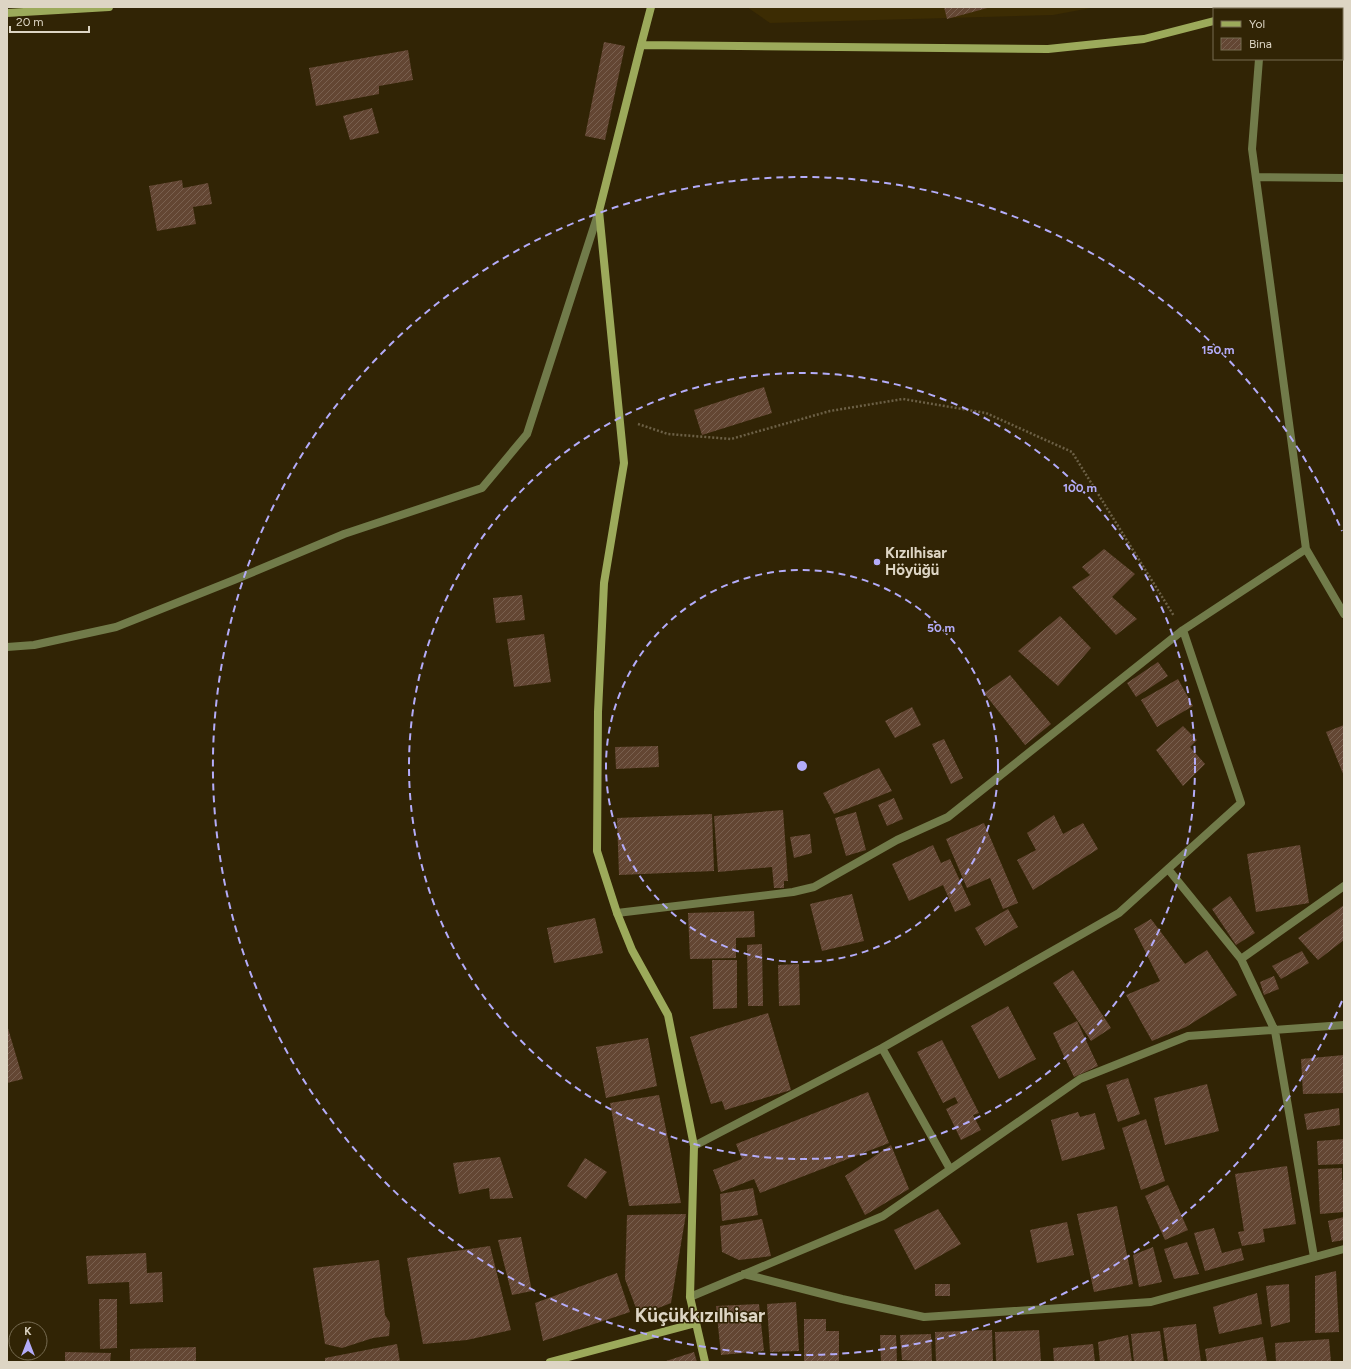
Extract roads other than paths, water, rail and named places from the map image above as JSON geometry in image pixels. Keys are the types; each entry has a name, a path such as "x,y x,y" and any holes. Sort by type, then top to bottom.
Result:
{"street":[{"path":"7,13 109,7"},
{"path":"7,647 34,645 116,627 344,534 482,488 528,434 599,211 651,7"},
{"path":"641,45 1048,49 1144,39 1213,21"},
{"path":"1259,60 1252,149 1306,550 1344,614"},
{"path":"1256,178 1344,178"},
{"path":"599,211 624,463 604,584 598,712 597,851 617,913 632,950 668,1015 694,1146 690,1297 705,1362"},
{"path":"617,913 793,892 814,887 897,840 948,817 1183,630 1306,550"},
{"path":"694,1146 882,1048 1119,913 1241,803 1183,630"},
{"path":"1168,869 1241,958 1275,1031 1314,1257"},
{"path":"1241,958 1344,886"},
{"path":"690,1297 883,1216 1080,1079 1188,1036 1344,1025"},
{"path":"882,1048 950,1169"},
{"path":"744,1274 842,1299 924,1317 1152,1302 1344,1249"},
{"path":"550,1362 696,1323"}],"place":[{"name":"Kızılhisar Höyüğü","path":"877,562"}],"district":[{"name":"Küçükkızılhisar","path":"700,1315"}]}
